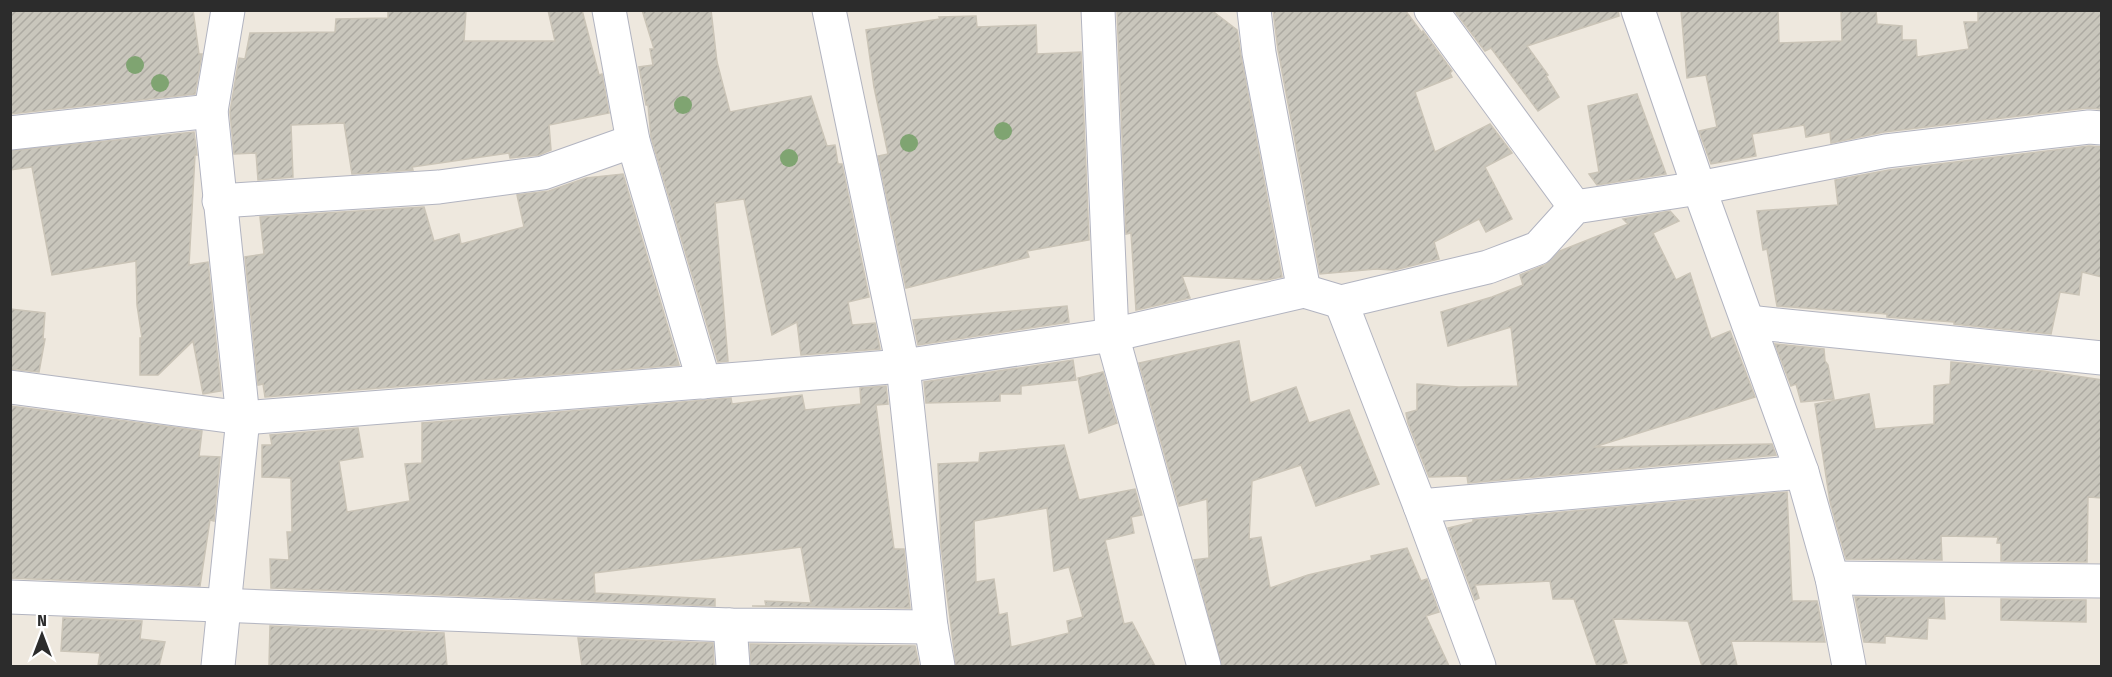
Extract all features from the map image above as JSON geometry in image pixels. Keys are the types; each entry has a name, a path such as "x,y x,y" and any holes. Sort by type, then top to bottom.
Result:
{"street":[{"path":"218,666 243,418 211,111 228,10"},
{"path":"609,10 633,141 704,382"},
{"path":"829,10 903,366 938,666"},
{"path":"1098,10 1112,335 1204,666"},
{"path":"1254,10 1259,53 1304,291"},
{"path":"1431,10 1575,207"},
{"path":"1638,10 1699,188 1802,472 1832,578 1849,666"},
{"path":"10,133 211,111"},
{"path":"10,387 243,418 903,366 1112,335 1304,291 1341,302 1488,267 1538,248 1575,207 1699,188 1886,151 2089,127 2102,128"},
{"path":"219,201 439,187 543,172 633,141"},
{"path":"1341,302 1479,666"},
{"path":"1748,322 2102,358"},
{"path":"1420,506 1802,472"},
{"path":"1832,578 2102,581"},
{"path":"10,597 730,625 932,627"},
{"path":"730,625 733,666"}],"building":[{"path":"10,10 193,10 199,54 202,54 195,94 10,114"},
{"path":"388,10 466,10 464,41 555,41 548,10 582,10 599,75 602,74 609,113 549,125 551,150 539,155 510,158 509,153 412,167 413,170 352,174 344,123 291,125 293,177 258,180 256,153 234,154 230,112 239,58 245,59 250,33 335,32 336,19 388,18"},
{"path":"642,10 711,10 717,62 730,112 811,96 827,146 835,145 838,164 842,164 869,297 848,302 852,325 875,323 880,349 801,355 797,322 772,335 744,199 715,203 728,361 718,362 651,137 648,105 646,105 639,67 653,65 650,49 654,49"},
{"path":"1117,10 1211,10 1237,30 1282,277 1266,280 1182,276 1190,298 1136,310 1131,233 1126,234"},
{"path":"1273,10 1405,10 1452,71 1450,73 1452,77 1415,92 1435,152 1490,124 1512,153 1485,167 1512,219 1486,232 1479,219 1434,242 1439,259 1394,270 1376,269 1320,274 1278,50"},
{"path":"1460,10 1618,10 1619,16 1527,46 1548,75 1546,76 1559,97 1538,111 1491,48 1485,51 1456,13"},
{"path":"1681,10 1778,10 1779,43 1842,41 1841,10 1876,10 1877,24 1902,26 1902,40 1916,40 1917,57 1969,49 1964,22 1978,22 1978,10 2102,10 2102,109 2087,108 1884,132 1831,143 1830,132 1806,137 1804,125 1752,134 1756,156 1711,164 1699,131 1717,127 1706,75 1687,78"},
{"path":"976,16 977,27 1036,25 1037,54 1081,52 1089,240 1027,251 1029,257 906,288 878,156 888,154 874,87 866,30 940,19 939,17"},
{"path":"1637,94 1666,174 1597,185 1589,174 1599,172 1588,106"},
{"path":"194,132 197,155 195,155 189,265 208,262 221,391 203,394 193,341 158,375 140,375 140,338 142,338 137,305 136,261 52,275 32,167 10,170 10,151"},
{"path":"2089,146 2102,147 2102,277 2082,272 2079,295 2060,292 2051,334 1954,324 1954,322 1887,317 1887,314 1777,306 1767,249 1763,250 1757,211 1838,205 1835,180 1889,170"},
{"path":"623,174 679,365 265,397 263,384 258,385 245,257 264,254 260,217 424,207 434,241 459,234 461,244 524,227 517,195 549,191 586,178"},
{"path":"1670,211 1679,221 1653,233 1676,280 1690,273 1711,339 1730,331 1755,397 1594,447 1772,444 1776,455 1468,483 1467,476 1429,477 1406,413 1417,410 1417,384 1459,387 1518,386 1511,327 1448,346 1441,312 1523,285 1520,275 1545,265 1560,251 1628,224 1623,219"},
{"path":"1067,306 1069,322 918,345 913,320"},
{"path":"10,309 45,313 43,339 45,339 39,372 10,369"},
{"path":"1239,341 1250,403 1296,387 1309,423 1349,410 1379,484 1316,506 1301,465 1252,481 1249,539 1261,537 1270,588 1308,575 1372,560 1371,556 1407,548 1421,581 1427,579 1439,612 1426,616 1449,666 1222,666 1194,560 1209,558 1207,499 1179,506 1139,363"},
{"path":"1775,344 1824,349 1834,399 1801,402 1796,384 1791,386"},
{"path":"1073,360 1076,380 1021,386 1021,394 1000,394 1000,401 926,403 924,382"},
{"path":"1951,362 2043,371 2102,380 2102,498 2088,497 2087,562 2001,561 2001,543 1997,543 1998,537 1941,536 1942,560 1846,559 1830,502 1815,404 1869,394 1875,429 1934,424 1934,386 1950,384"},
{"path":"1103,372 1117,423 1089,433 1078,378"},
{"path":"886,386 888,404 876,405 894,549 904,549 910,608 752,606 766,606 765,601 811,603 801,547 594,573 595,593 715,599 715,606 271,588 270,559 289,560 287,532 292,532 291,478 262,477 262,445 272,445 270,435 358,428 363,457 339,461 347,512 410,501 405,464 422,463 422,423 731,398 732,404 802,395 805,410 861,404 860,388"},
{"path":"10,406 202,431 199,456 220,457 214,521 210,520 200,586 10,578"},
{"path":"1064,445 1079,500 1135,489 1142,515 1131,517 1134,533 1105,540 1124,624 1132,622 1155,666 956,666 941,547 938,464 979,462 980,453","holes":["1047,508 1054,571 1069,567 1083,617 1067,621 1069,633 1011,647 1007,613 999,615 994,579 976,582 974,521"]},
{"path":"1787,492 1792,601 1817,601 1825,642 1731,641 1737,666 1702,666 1688,621 1613,619 1627,663 1597,666 1574,599 1553,599 1550,581 1475,585 1479,598 1475,600 1448,528 1473,522 1473,520"},
{"path":"1855,597 1944,598 1945,619 1928,618 1927,639 1885,636 1885,643 1864,642"},
{"path":"2001,599 2086,600 2086,622 2001,620"},
{"path":"63,618 142,621 140,639 165,642 159,666 98,666 100,653 61,651"},
{"path":"270,626 444,633 447,666 269,666"},
{"path":"578,638 713,643 714,666 582,666"},
{"path":"750,644 915,646 919,666 751,666"}]}
